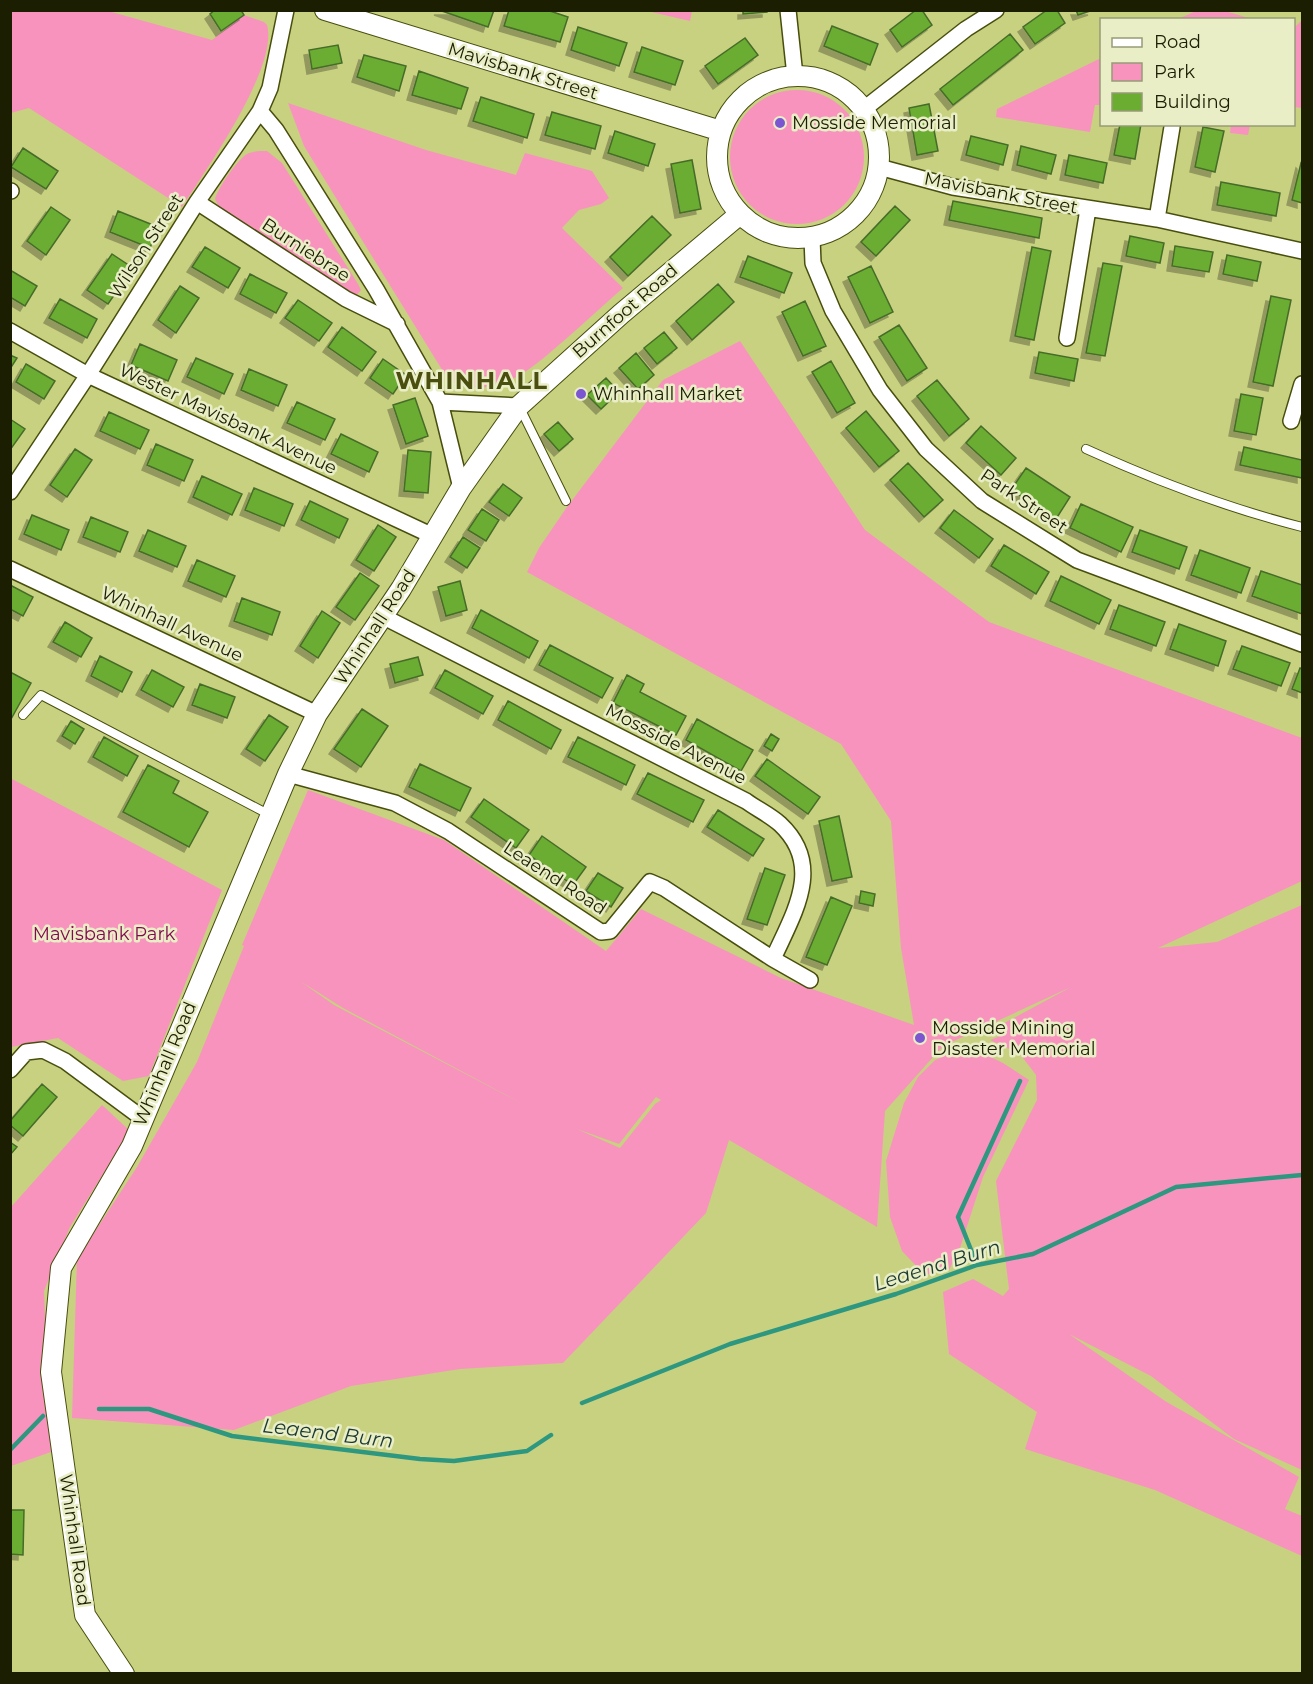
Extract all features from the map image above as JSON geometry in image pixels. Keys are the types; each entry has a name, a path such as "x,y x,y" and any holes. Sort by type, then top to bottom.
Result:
{"street":[{"name":"Wilson Street","path":"10,492 88,375 197,202 260,111 270,88 286,10"},
{"name":"Mavisbank Street","path":"325,10 721,131"},
{"path":"788,10 795,76"},
{"path":"864,109 966,29 996,10"},
{"path":"795,76 817,78 843,89 864,109 877,136 878,177 869,199 854,217 834,231 812,238 795,239 778,236 764,231 740,214 725,193 718,169 718,143 721,131 729,114 751,91 772,80 795,76"},
{"path":"260,111 276,130 397,324 440,402 461,488"},
{"path":"1157,219 1172,127"},
{"name":"Mavisbank Street","path":"879,167 953,187 1157,219 1302,251"},
{"name":"Burniebrae","path":"197,202 346,299 397,324"},
{"name":"Mavisbank Street","path":"1067,338 1088,209"},
{"name":"Burnfoot Road","path":"492,442 519,406 621,314 740,214"},
{"name":"Park Street","path":"812,238 813,263 833,311 880,390 926,448 982,501 1077,560 1302,644"},
{"name":"Wester Mavisbank Avenue","path":"10,331 88,375 433,536"},
{"path":"1291,421 1302,384"},
{"path":"440,402 519,406"},
{"name":"Whinhall Road","path":"124,1674 85,1615 51,1372 61,1268 132,1146 288,774 317,714 492,442"},
{"name":"Whinhall Avenue","path":"10,569 317,714"},
{"name":"Mossside Avenue","path":"382,616 735,796 779,823 794,839 802,858 803,875 802,893 773,959"},
{"name":"Leaend Road","path":"288,774 395,803 448,831 601,932 610,931 650,882 664,888 773,959"},
{"path":"773,959 810,980"},
{"path":"10,1070 26,1052 43,1050 65,1061 142,1118"}],"lane":[{"path":"519,406 566,501"},
{"path":"1086,448 1138,473 1194,495 1302,527"},
{"path":"23,715 41,695 271,816"}],"green space":[{"path":"692,10 690,21 647,11"},
{"path":"11,11 108,11 212,40 244,15 267,25 268,43 262,66 251,92 222,145 182,207 29,108 11,113"},
{"path":"1196,11 1225,11 1249,18 1180,18"},
{"path":"1302,20 1302,108 1295,107 1295,27"},
{"path":"1100,58 1100,105 1095,105 1090,132 996,117 997,109"},
{"path":"797,90 822,96 844,110 858,132 864,157 858,182 844,204 822,218 797,224 772,218 750,204 736,182 730,157 736,132 750,110 772,96"},
{"path":"288,103 426,150 516,175 525,153 592,171 609,198 601,204 579,210 562,228 623,288 540,361 513,379 483,387 449,381 304,146"},
{"path":"1231,126 1250,126 1248,135 1230,133"},
{"path":"267,151 282,163 358,284 361,290 356,296 219,207 215,199 217,194 238,162 249,153"},
{"path":"740,341 865,530 989,622 1302,738 1302,881 1158,948 1217,942 1302,905 1302,1470 1234,1439 1151,1376 1069,1334 1165,1401 1299,1477 1285,1509 1302,1516 1302,1556 1155,1490 1025,1449 1037,1412 949,1354 943,1292 973,1279 1003,1296 1009,1289 996,1181 1037,1100 1036,1075 1020,1054 990,1040 1003,1035 997,1027 1071,987 943,1046 885,1111 877,1227 729,1140 706,1213 563,1363 460,1369 351,1386 234,1430 72,1418 77,1259 137,1167 197,1062 244,946 242,945 308,790 444,840 606,951 641,909 781,978 914,1025 901,948 891,821 841,744 527,572 539,548 567,507 663,380","holes":["300,981 343,1008 523,1104 334,1005","656,1097 661,1100 655,1104 620,1148 577,1129 619,1144"]},
{"name":"Mavisbank Park","path":"10,778 222,890 149,1076 123,1081 58,1038 11,1047"},
{"path":"968,1046 1003,1063 1029,1080 983,1177 960,1248 949,1270 925,1275 902,1251 890,1217 886,1161 904,1103 918,1077 935,1060"},
{"path":"102,1105 130,1131 70,1227 44,1291 51,1452 11,1466 11,1207"}],"building":[{"path":"215,10 241,10 244,15 221,31 210,14"},
{"path":"439,10 494,10 488,27"},
{"path":"509,10 547,10 568,17 560,42 504,26"},
{"path":"743,10 767,10 767,12 743,14"},
{"path":"916,10 922,10 932,25 902,47 890,30"},
{"path":"1047,10 1057,10 1065,23 1035,44 1023,27"},
{"path":"1076,10 1093,10 1078,15"},
{"path":"832,26 878,44 870,65 824,46"},
{"path":"578,27 627,43 619,66 571,50"},
{"path":"1010,34 1023,50 953,105 940,89"},
{"path":"745,38 758,55 718,84 705,66"},
{"path":"338,45 342,63 312,69 309,50"},
{"path":"642,47 683,61 675,85 634,72"},
{"path":"364,55 406,66 399,91 357,77"},
{"path":"419,71 468,88 461,109 412,95"},
{"path":"481,97 534,114 527,138 473,121"},
{"path":"929,104 938,151 917,155 909,108"},
{"path":"552,112 601,126 595,149 545,135"},
{"path":"1120,126 1141,126 1135,159 1114,155"},
{"path":"1203,127 1224,131 1215,172 1195,167"},
{"path":"615,131 655,144 648,166 608,153"},
{"path":"971,136 1008,145 1003,165 966,155"},
{"path":"1021,146 1056,155 1051,174 1017,165"},
{"path":"23,148 58,171 46,189 11,167"},
{"path":"1069,155 1107,163 1103,183 1065,175"},
{"path":"692,160 701,209 680,213 671,164"},
{"path":"1302,164 1302,203 1292,200"},
{"path":"1221,182 1280,193 1276,216 1217,205"},
{"path":"953,201 1042,218 1039,238 949,220"},
{"path":"895,206 910,220 876,256 861,242"},
{"path":"51,207 70,220 46,255 27,241"},
{"path":"118,211 158,227 150,248 110,232"},
{"path":"652,216 671,235 628,276 610,257"},
{"path":"1130,236 1164,243 1160,263 1126,256"},
{"path":"1175,246 1213,252 1209,272 1172,266"},
{"path":"205,247 240,268 228,288 192,267"},
{"path":"1032,247 1051,251 1034,340 1015,336"},
{"path":"112,254 133,268 108,304 87,290"},
{"path":"1227,255 1261,262 1257,281 1223,274"},
{"path":"748,256 792,273 784,293 740,277"},
{"path":"1103,263 1122,266 1105,356 1086,353"},
{"path":"871,266 893,312 870,323 848,277"},
{"path":"10,270 37,286 25,306 10,297"},
{"path":"250,274 287,293 276,313 240,294"},
{"path":"718,284 734,302 692,340 676,321"},
{"path":"180,286 199,298 176,333 158,320"},
{"path":"1271,296 1291,300 1273,386 1253,382"},
{"path":"60,299 97,319 87,338 49,318"},
{"path":"298,300 332,323 319,341 285,318"},
{"path":"805,301 826,346 803,356 782,312"},
{"path":"899,325 927,368 907,381 879,337"},
{"path":"342,327 376,352 362,371 328,347"},
{"path":"664,332 677,348 657,364 644,348"},
{"path":"140,344 177,360 168,381 131,365"},
{"path":"1039,352 1078,359 1074,381 1035,373"},
{"path":"636,353 654,375 638,389 619,368"},
{"path":"10,355 17,358 10,369"},
{"path":"196,358 233,374 224,394 187,377"},
{"path":"383,359 406,375 393,394 370,378"},
{"path":"831,361 855,403 837,413 812,372"},
{"path":"26,364 55,381 44,399 16,382"},
{"path":"249,369 287,385 278,406 241,390"},
{"path":"606,378 619,392 601,409 587,395"},
{"path":"937,380 969,419 949,436 917,396"},
{"path":"1241,394 1263,398 1256,435 1234,431"},
{"path":"415,398 428,436 406,444 393,405"},
{"path":"297,402 335,419 325,440 287,423"},
{"path":"866,411 899,451 879,467 846,428"},
{"path":"109,412 149,430 140,449 100,431"},
{"path":"10,419 25,429 10,450"},
{"path":"558,422 573,439 559,451 544,434"},
{"path":"981,426 1016,458 1001,475 966,443"},
{"path":"341,434 378,452 369,472 331,454"},
{"path":"156,444 193,460 184,481 147,465"},
{"path":"1244,447 1302,460 1302,478 1240,465"},
{"path":"75,449 92,460 67,497 50,485"},
{"path":"408,450 431,452 428,493 404,491"},
{"path":"908,463 943,500 924,517 890,480"},
{"path":"1026,468 1070,497 1056,519 1011,490"},
{"path":"202,476 242,494 232,515 193,497"},
{"path":"503,484 522,498 509,516 489,502"},
{"path":"254,488 293,504 284,526 245,510"},
{"path":"310,501 348,519 339,538 301,520"},
{"path":"1081,504 1133,527 1121,552 1070,528"},
{"path":"482,509 499,520 486,541 468,530"},
{"path":"954,510 993,539 979,558 940,528"},
{"path":"32,515 69,530 61,550 24,534"},
{"path":"91,517 128,532 120,552 83,537"},
{"path":"378,525 396,537 374,571 356,560"},
{"path":"148,530 186,546 177,567 139,551"},
{"path":"1140,530 1187,547 1179,569 1132,552"},
{"path":"463,537 480,548 467,568 450,557"},
{"path":"1004,545 1049,572 1036,594 991,566"},
{"path":"1200,550 1250,568 1241,593 1191,575"},
{"path":"197,560 235,576 226,597 188,581"},
{"path":"1261,571 1302,585 1302,614 1252,596"},
{"path":"360,573 379,586 355,620 336,607"},
{"path":"1061,576 1111,600 1099,624 1050,601"},
{"path":"460,581 467,610 446,616 438,587"},
{"path":"10,585 33,597 23,616 10,609"},
{"path":"242,598 280,612 272,635 234,621"},
{"path":"1119,605 1165,622 1156,646 1110,629"},
{"path":"481,610 538,641 529,658 472,628"},
{"path":"322,611 340,623 318,658 300,646"},
{"path":"65,622 92,638 81,657 53,642"},
{"path":"1179,624 1226,641 1218,666 1170,649"},
{"path":"550,645 613,678 602,698 539,665"},
{"path":"1242,646 1290,663 1281,686 1233,669"},
{"path":"100,656 132,672 122,692 91,676"},
{"path":"418,657 423,675 395,683 390,664"},
{"path":"1300,668 1302,669 1302,693 1292,689"},
{"path":"152,670 184,687 173,707 141,690"},
{"path":"445,670 493,696 483,714 435,688"},
{"path":"12,673 31,683 10,721 10,675"},
{"path":"627,675 644,684 640,692 686,716 676,735 613,703"},
{"path":"200,684 235,697 227,718 192,705"},
{"path":"508,701 561,730 551,749 498,720"},
{"path":"362,709 388,726 361,767 334,749"},
{"path":"269,715 288,727 265,761 246,749"},
{"path":"697,719 753,750 741,771 686,740"},
{"path":"71,721 84,729 75,744 62,736"},
{"path":"771,734 779,739 772,751 764,746"},
{"path":"104,737 138,756 127,776 93,757"},
{"path":"578,737 635,765 626,785 568,757"},
{"path":"767,759 820,797 808,814 755,776"},
{"path":"420,764 471,788 460,811 409,787"},
{"path":"148,765 179,781 173,793 208,812 189,847 123,812"},
{"path":"648,773 704,800 693,822 637,794"},
{"path":"484,799 529,830 516,848 471,817"},
{"path":"718,810 764,839 753,856 707,827"},
{"path":"839,816 852,877 832,881 819,821"},
{"path":"542,836 586,867 573,885 529,855"},
{"path":"765,868 785,875 767,925 747,919"},
{"path":"598,873 623,888 611,907 586,891"},
{"path":"861,891 875,894 873,906 859,903"},
{"path":"831,897 852,906 827,965 806,957"},
{"path":"42,1084 57,1097 23,1136 10,1125 10,1121"},
{"path":"10,1142 17,1147 10,1155"},
{"path":"10,1510 24,1510 23,1555 10,1554"}],"waterway":[{"path":"977,1265 958,1217 1020,1081"},
{"name":"Leaend Burn","path":"582,1403 730,1344 896,1294 977,1265 1033,1254 1176,1187 1302,1175"},
{"name":"Leaend Burn","path":"99,1409 149,1409 232,1436 420,1459 454,1461 527,1451 551,1435"},
{"name":"Leaend Burn","path":"10,1450 43,1416"}],"place":[{"name":"Mosside Memorial","path":"780,123"},
{"name":"Whinhall Market","path":"581,394"},
{"name":"Mosside Mining Disaster Memorial","path":"920,1038"}],"district":[{"name":"WHINHALL","path":"472,381"}]}
